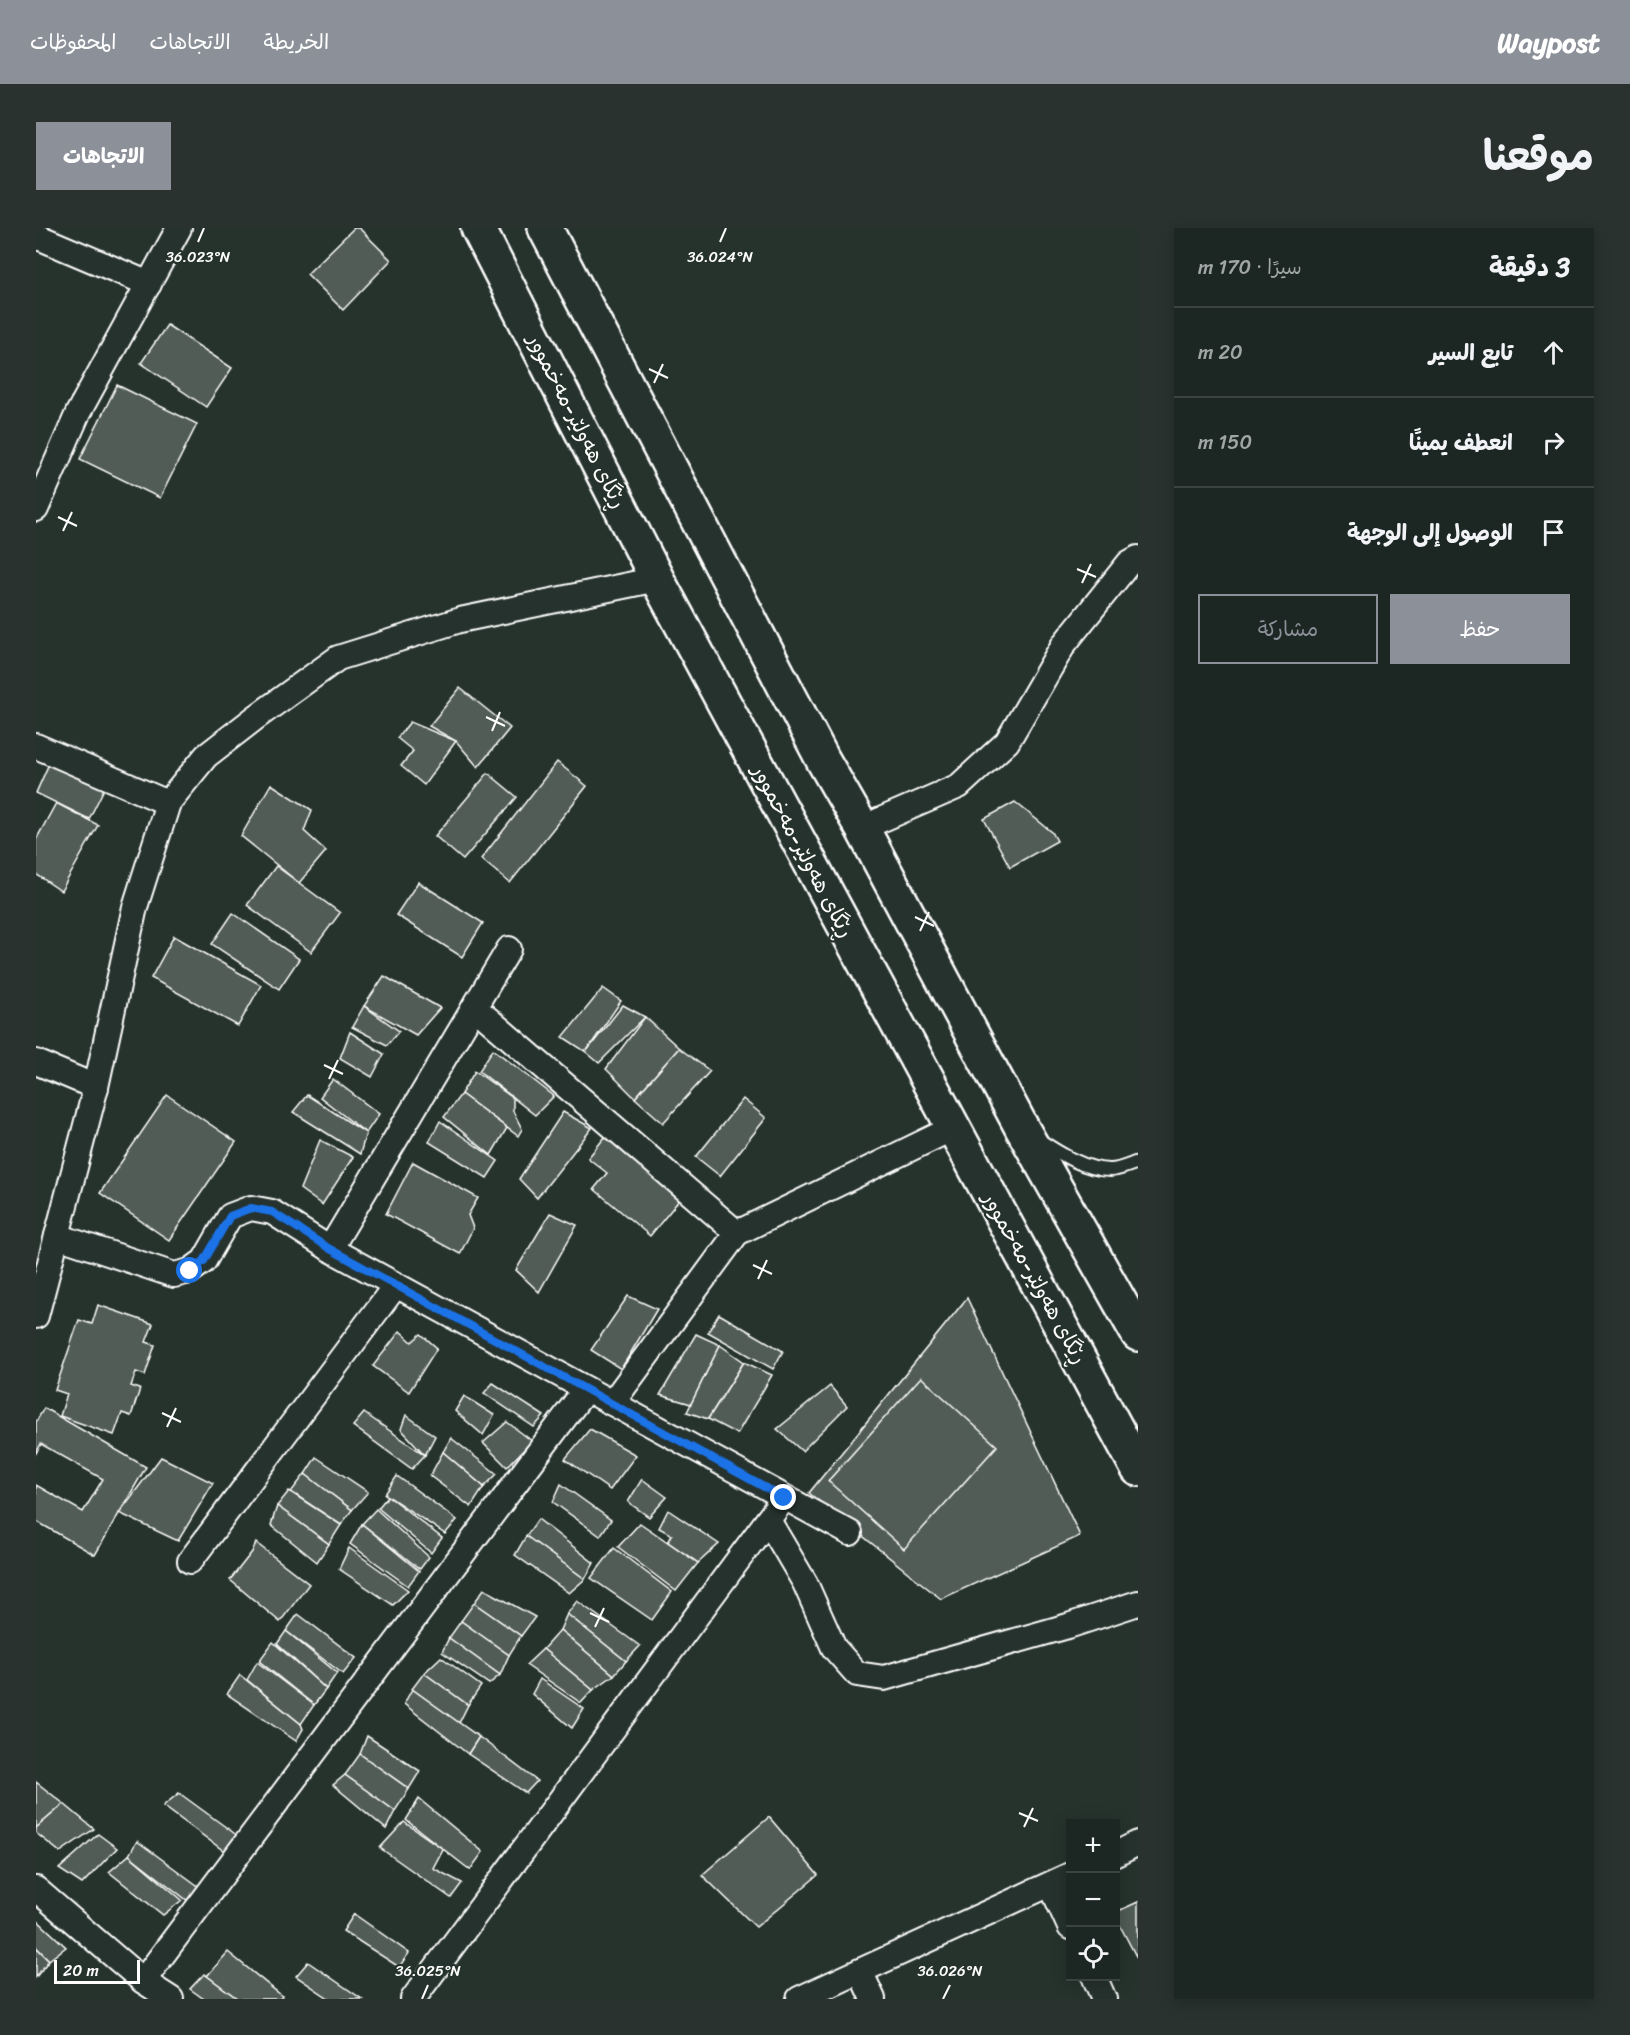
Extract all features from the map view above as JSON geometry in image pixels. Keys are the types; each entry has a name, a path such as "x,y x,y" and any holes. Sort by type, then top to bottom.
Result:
{"highway":[{"name":"ڕێگای هەولێر-مەخموور","path":"478,228 657,579 1138,1469"},
{"path":"545,228 823,760 862,828 1023,1130 1138,1334"}],"street":[{"path":"36,509 78,413 179,228"},
{"path":"36,236 149,284"},
{"path":"862,828 959,786 1007,742 1064,644 1129,563 1138,558"},
{"path":"36,1316 96,1087 135,907 168,803 206,756 338,658 460,620 657,579"},
{"path":"36,746 168,803"},
{"path":"330,1249 509,949"},
{"path":"474,1007 737,1233"},
{"path":"36,1062 96,1087"},
{"path":"612,1403 737,1233 953,1128"},
{"path":"57,1236 174,1275 190,1271 204,1261 230,1216 251,1208 272,1212 330,1249 850,1533"},
{"path":"190,1561 396,1285"},
{"path":"143,1981 586,1389"},
{"path":"413,1999 784,1498"},
{"path":"768,1520 805,1583 834,1648 857,1674 884,1678 1068,1626 1138,1603"},
{"path":"1120,1852 1138,1843"},
{"path":"799,1999 1061,1880 1066,1904"},
{"path":"36,1889 143,1981 171,1999"},
{"path":"860,1971 873,1999"},
{"path":"1096,1981 1104,1999"}],"lane":[{"path":"1023,1130 1055,1151 1086,1165 1111,1170 1138,1162"}],"building":[{"path":"354,228 359,228 391,260 343,310 307,274"},
{"path":"167,325 232,368 206,407 141,363"},
{"path":"117,385 197,424 160,498 80,459"},
{"path":"460,688 510,728 478,767 456,741 429,726"},
{"path":"410,722 456,741 424,785 401,766 413,751 397,738"},
{"path":"51,759 107,783 89,819 36,793"},
{"path":"557,762 587,786 510,883 481,859"},
{"path":"488,773 517,797 463,860 435,836"},
{"path":"271,784 312,810 304,831 326,851 299,883 241,836"},
{"path":"1015,802 1052,832 1057,841 1010,867 984,819"},
{"path":"56,803 98,825 61,891 36,874 36,840"},
{"path":"276,866 340,913 311,952 247,905"},
{"path":"418,882 483,923 462,957 396,915"},
{"path":"233,913 299,959 279,989 212,944"},
{"path":"174,936 261,985 238,1026 151,978"},
{"path":"384,976 440,1008 416,1035 364,1006"},
{"path":"603,988 621,1001 586,1052 563,1037"},
{"path":"623,1005 645,1017 599,1063 586,1052"},
{"path":"364,1006 399,1031 387,1045 352,1027"},
{"path":"645,1017 679,1048 635,1098 606,1069"},
{"path":"350,1032 384,1054 372,1077 340,1058"},
{"path":"679,1048 710,1071 663,1123 635,1098"},
{"path":"493,1049 554,1096 535,1115 479,1071"},
{"path":"475,1071 513,1098 513,1111 522,1129 518,1136 461,1094"},
{"path":"333,1079 379,1114 366,1133 320,1097"},
{"path":"461,1094 507,1128 491,1155 444,1117"},
{"path":"167,1095 236,1142 169,1240 100,1193"},
{"path":"307,1095 366,1133 360,1154 293,1112"},
{"path":"743,1099 766,1118 720,1176 696,1157"},
{"path":"563,1112 592,1128 537,1198 519,1179"},
{"path":"440,1121 498,1161 487,1178 429,1142"},
{"path":"605,1137 680,1199 650,1236 594,1189 607,1173 588,1158"},
{"path":"320,1140 353,1157 322,1205 300,1189"},
{"path":"413,1162 478,1198 468,1215 473,1228 460,1254 386,1214"},
{"path":"550,1213 577,1225 539,1292 516,1270"},
{"path":"628,1296 657,1309 621,1369 591,1350"},
{"path":"967,1298 1080,1536 941,1599 809,1493"},
{"path":"98,1305 153,1324 146,1342 155,1345 145,1375 136,1372 131,1386 140,1389 131,1416 122,1413 114,1435 60,1416 67,1394 55,1390 79,1320 92,1324"},
{"path":"719,1314 783,1351 773,1369 708,1332"},
{"path":"400,1331 412,1342 421,1334 437,1348 409,1392 373,1366"},
{"path":"696,1334 720,1345 691,1404 660,1395"},
{"path":"720,1345 744,1362 708,1419 687,1412"},
{"path":"744,1362 772,1375 737,1434 708,1419"},
{"path":"921,1377 997,1446 904,1549 828,1481"},
{"path":"493,1383 544,1416 534,1427 484,1393"},
{"path":"830,1386 847,1406 802,1451 777,1429"},
{"path":"464,1396 494,1415 483,1435 455,1411"},
{"path":"44,1408 146,1467 95,1555 36,1521 36,1485 83,1512 103,1479 41,1444 36,1453 36,1422"},
{"path":"364,1413 425,1455 412,1469 353,1426"},
{"path":"406,1415 435,1436 425,1455 401,1429"},
{"path":"507,1422 532,1441 507,1467 483,1443"},
{"path":"590,1429 636,1455 610,1490 565,1459"},
{"path":"451,1438 497,1474 484,1487 443,1452"},
{"path":"443,1452 484,1487 471,1507 430,1476"},
{"path":"161,1457 213,1483 178,1541 119,1513"},
{"path":"316,1457 368,1492 352,1510 305,1474"},
{"path":"305,1474 352,1510 341,1525 291,1492"},
{"path":"397,1476 457,1520 445,1534 385,1494"},
{"path":"642,1479 667,1497 649,1517 628,1502"},
{"path":"561,1484 611,1520 600,1536 553,1502"},
{"path":"289,1491 341,1525 329,1544 277,1506"},
{"path":"388,1496 442,1538 431,1553 378,1508"},
{"path":"277,1506 329,1544 317,1562 271,1525"},
{"path":"376,1509 429,1557 420,1569 362,1524"},
{"path":"668,1510 719,1544 698,1563 668,1542 672,1535 659,1528"},
{"path":"538,1519 594,1563 585,1579 526,1536"},
{"path":"640,1523 698,1563 676,1591 618,1547"},
{"path":"362,1524 419,1571 408,1586 350,1544"},
{"path":"526,1536 585,1579 569,1593 515,1555"},
{"path":"256,1543 309,1584 280,1622 230,1580 252,1552"},
{"path":"349,1548 408,1590 393,1605 339,1569"},
{"path":"614,1548 672,1592 652,1620 591,1578"},
{"path":"484,1589 535,1617 521,1636 474,1603"},
{"path":"577,1601 640,1646 626,1661 567,1614"},
{"path":"474,1603 521,1636 509,1655 461,1621"},
{"path":"298,1614 356,1658 343,1674 286,1631"},
{"path":"567,1614 626,1661 614,1675 560,1630"},
{"path":"461,1621 509,1655 500,1675 449,1638"},
{"path":"560,1630 614,1675 593,1690 543,1649"},
{"path":"286,1631 337,1673 326,1689 277,1644"},
{"path":"449,1638 500,1675 489,1684 442,1652"},
{"path":"273,1642 326,1689 314,1705 259,1661"},
{"path":"543,1649 593,1690 581,1703 526,1665"},
{"path":"441,1657 481,1686 468,1705 424,1673"},
{"path":"257,1662 314,1705 301,1724 247,1680"},
{"path":"424,1673 468,1705 459,1723 412,1689"},
{"path":"240,1675 301,1724 303,1729 296,1741 227,1694"},
{"path":"540,1679 584,1709 572,1728 532,1694"},
{"path":"412,1689 479,1737 468,1754 404,1704"},
{"path":"367,1736 420,1771 409,1789 360,1754"},
{"path":"479,1737 537,1781 526,1793 468,1754"},
{"path":"360,1754 409,1789 395,1811 345,1775"},
{"path":"345,1775 395,1811 386,1829 333,1785"},
{"path":"36,1782 64,1804 36,1828"},
{"path":"179,1793 238,1836 224,1851 163,1806"},
{"path":"419,1799 483,1852 470,1870 406,1820"},
{"path":"64,1804 94,1829 60,1852 36,1833 36,1828"},
{"path":"769,1817 818,1875 756,1927 702,1875"},
{"path":"404,1822 443,1849 433,1868 462,1883 451,1898 380,1848"},
{"path":"98,1834 117,1848 82,1884 59,1869"},
{"path":"137,1841 201,1888 188,1901 129,1855"},
{"path":"129,1855 182,1900 163,1915 109,1872"},
{"path":"1138,1902 1138,1960 1120,1926 1120,1910"},
{"path":"354,1914 409,1953 399,1967 343,1931"},
{"path":"36,1919 66,1947 49,1960 36,1947"},
{"path":"36,1947 49,1960 36,1977"},
{"path":"228,1952 282,1996 280,1999 238,1999 207,1976"},
{"path":"308,1962 362,1999 330,1999 296,1976"},
{"path":"204,1974 238,1999 204,1999 190,1989"}],"route":[{"path":"190,1271 204,1261 230,1216 251,1208 272,1212 330,1249 784,1498"}]}
